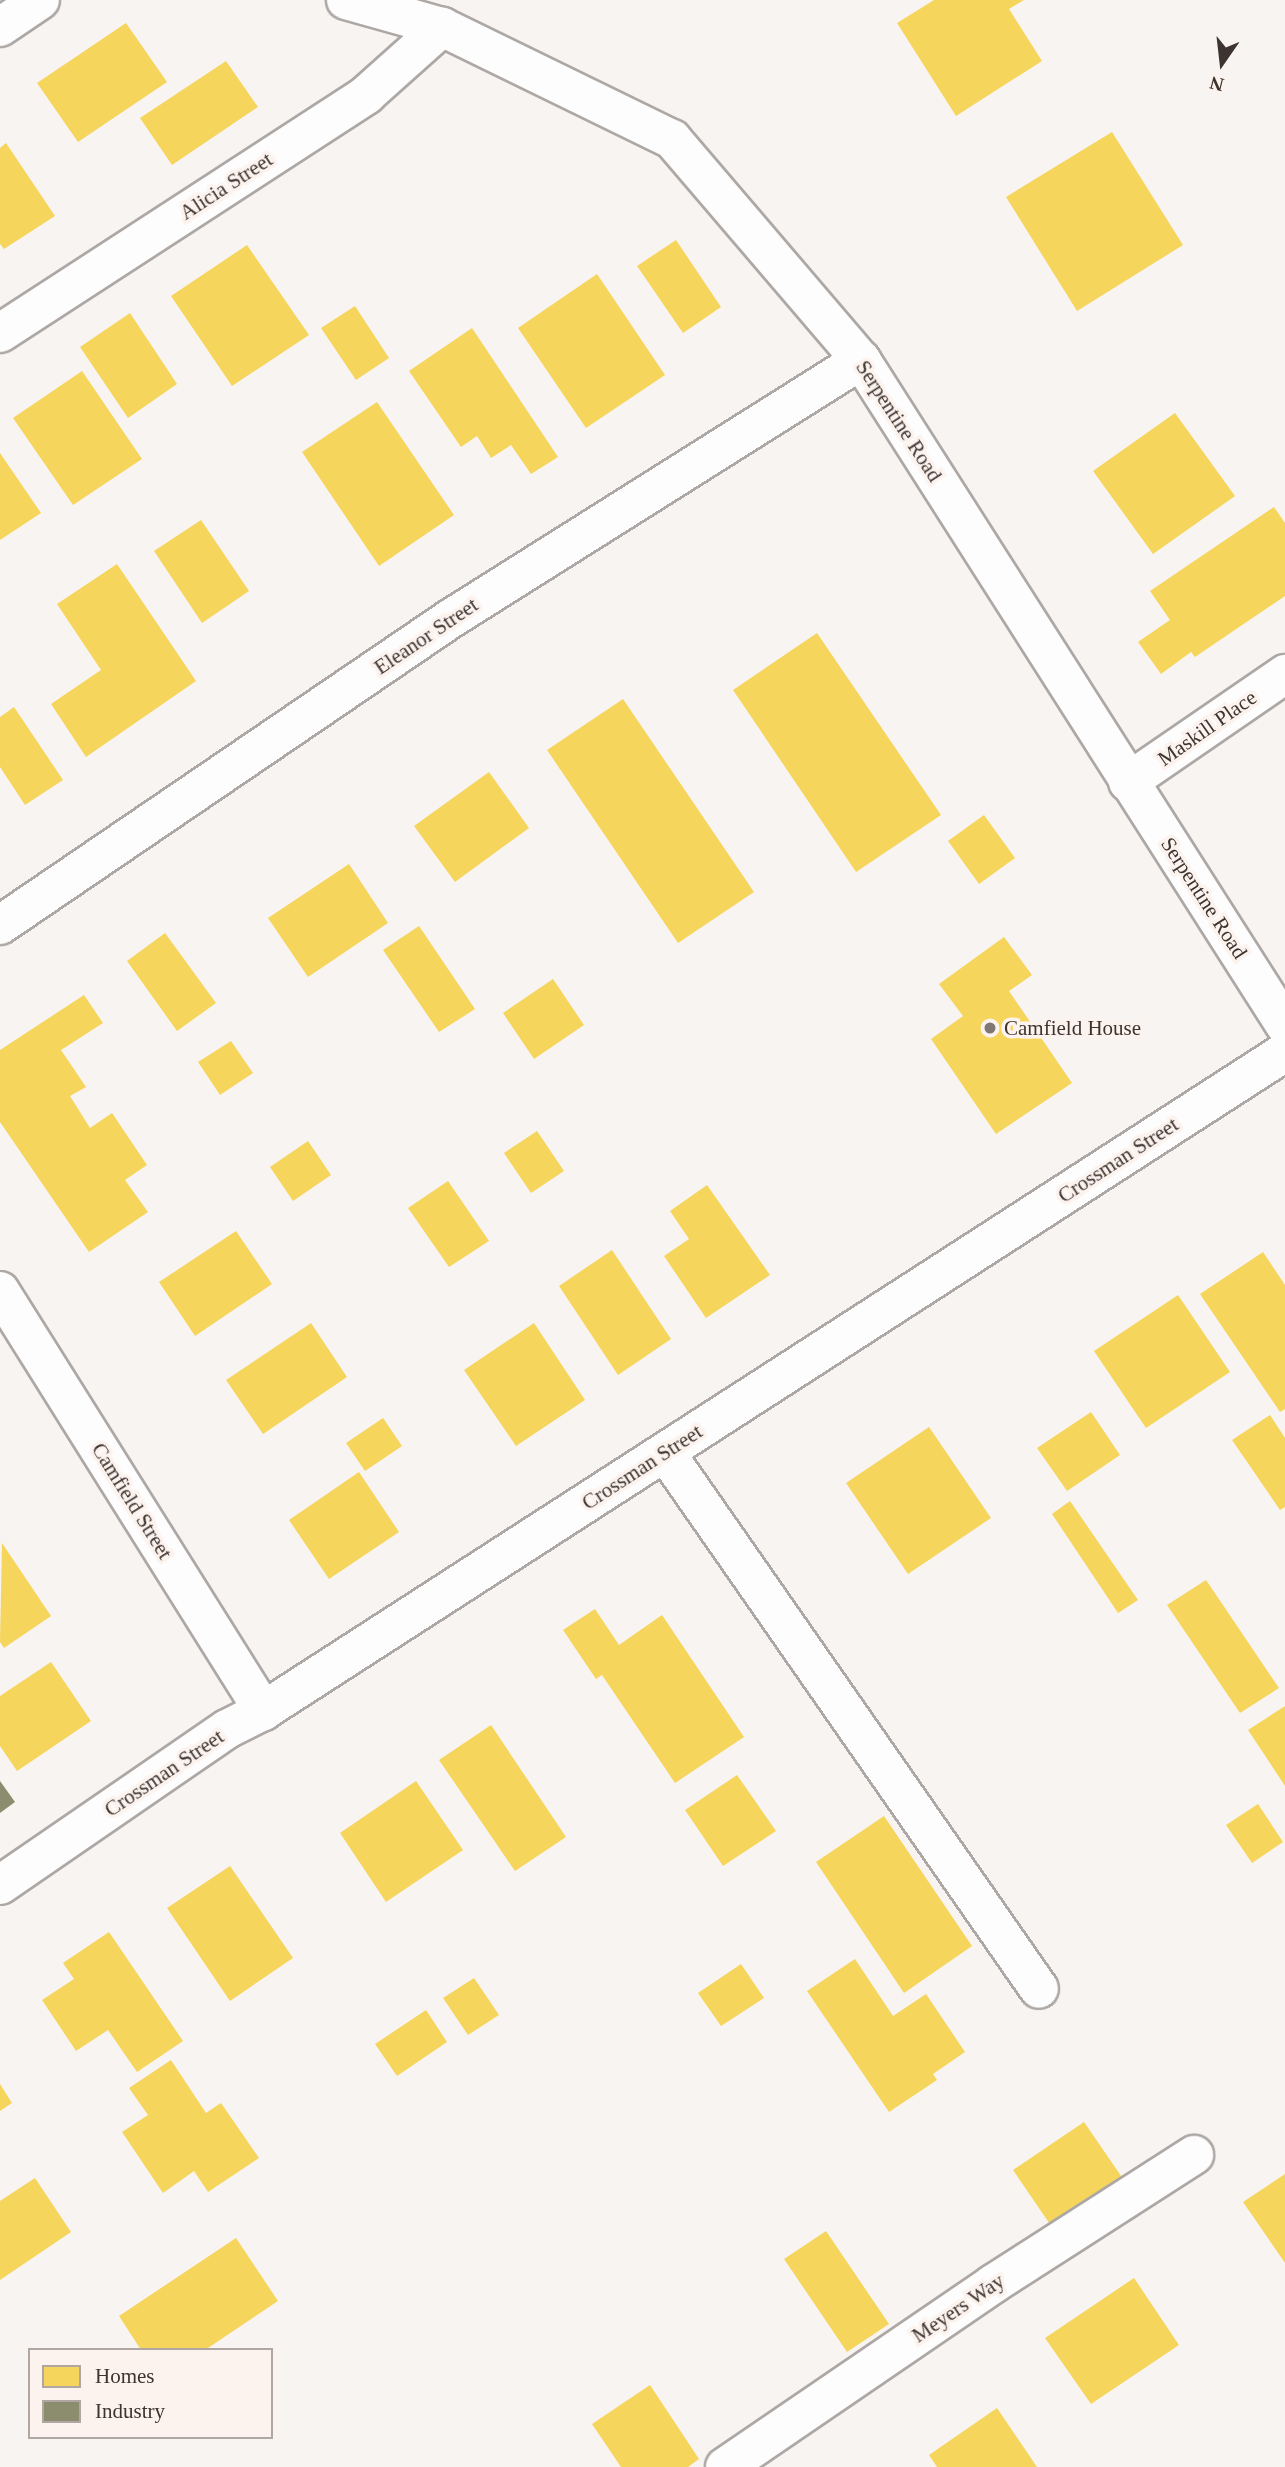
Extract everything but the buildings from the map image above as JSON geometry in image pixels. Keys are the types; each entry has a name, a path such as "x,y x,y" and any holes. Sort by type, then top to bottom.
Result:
{"street":[{"path":"0,27 40,0"},
{"name":"Serpentine Road","path":"357,2 442,27 672,139 861,360 1285,1025"},
{"name":"Alicia Street","path":"0,333 366,95 442,27"},
{"name":"Eleanor Street","path":"0,925 450,619 861,360"},
{"name":"Maskill Place","path":"1128,782 1285,674"},
{"name":"Crossman Street","path":"0,1885 228,1729 263,1711 1285,1052"},
{"name":"Camfield Street","path":"0,1291 263,1711"},
{"path":"665,1452 1039,1989"},
{"name":"Meyers Way","path":"725,2467 993,2284 1194,2155"}],"place":[{"name":"Camfield House","path":"990,1028"}]}
